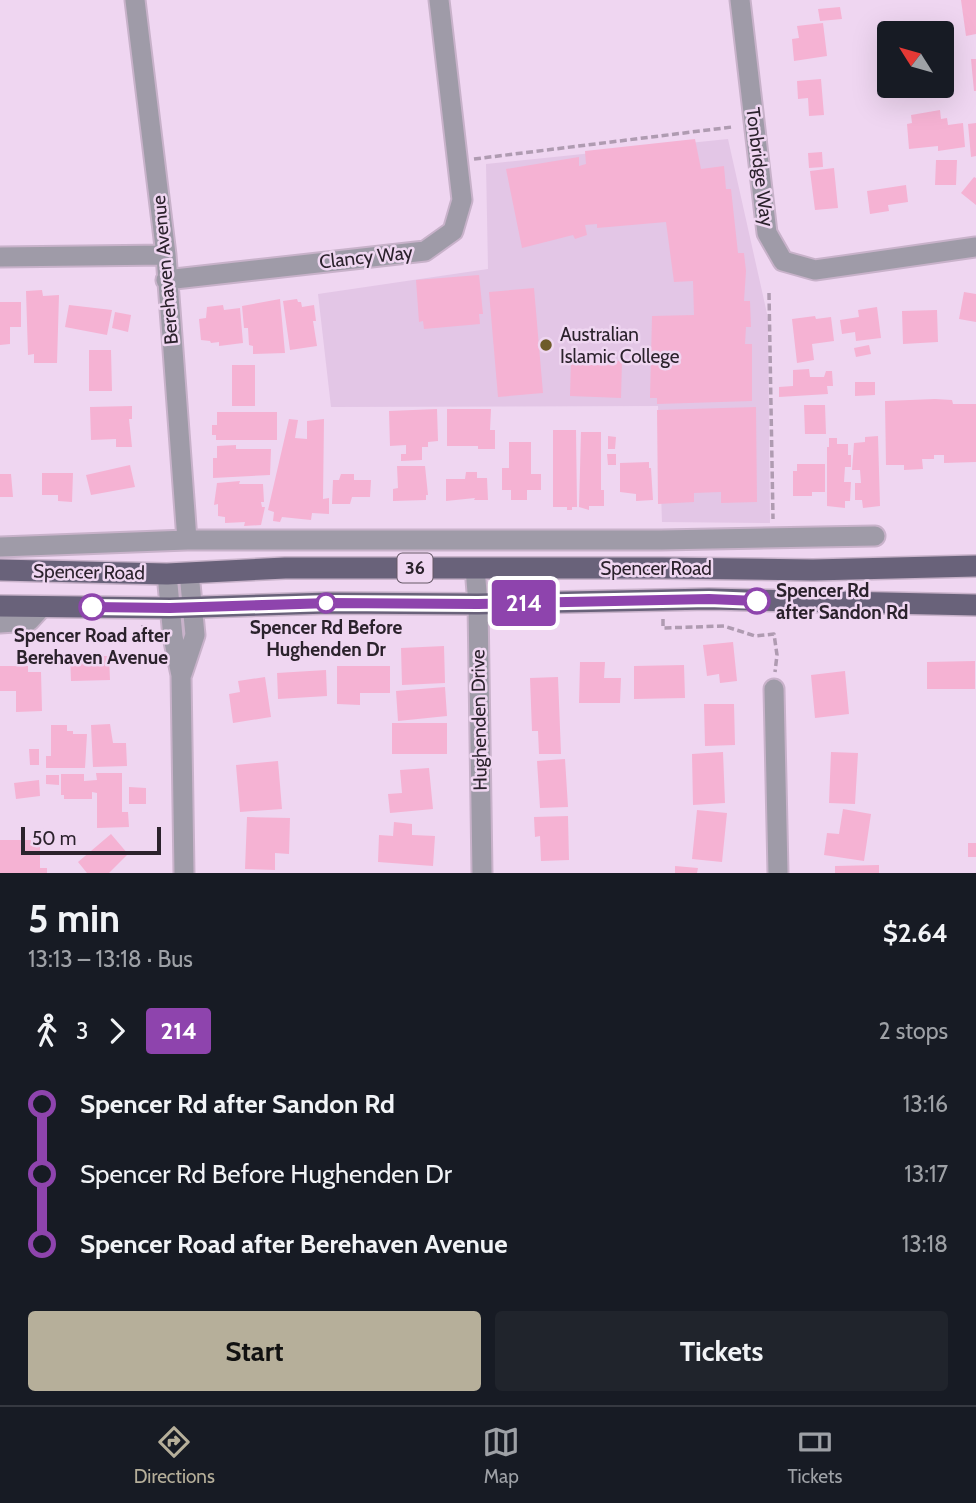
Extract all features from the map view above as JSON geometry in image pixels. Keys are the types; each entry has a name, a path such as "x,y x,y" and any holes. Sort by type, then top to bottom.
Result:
{"main road":[{"path":"950,567 966,554 976,554"},
{"name":"Spencer Road","path":"0,570 167,574 285,568 813,570 976,566"},
{"name":"Spencer Road","path":"0,606 180,608 330,603 478,604 709,599 976,605"}],"street":[{"name":"Berehaven Avenue","path":"135,0 166,255 187,540"},
{"name":"Clancy Way","path":"166,280 425,251 453,231 463,200 439,0"},
{"name":"Tonbridge Way","path":"740,0 767,233 783,261 815,270 976,247"},
{"path":"0,257 166,255"},
{"name":"Spencer Road","path":"0,547 187,540 773,539 875,536"},
{"name":"Hughenden Drive","path":"475,568 478,604 482,873"},
{"path":"184,873 181,675 173,637 189,573"},
{"path":"167,574 180,608"},
{"name":"Spencer Road","path":"0,623 29,621 42,607"},
{"path":"774,689 778,873"}],"path":[{"path":"471,159 732,127"},
{"path":"769,293 773,539"},
{"path":"663,628 724,626 755,636 774,634 777,655 774,689"}],"shaded area":[{"name":"Australian Islamic College","path":"728,139 768,318 770,523 662,522 658,406 331,407 318,294 488,269 486,164"}],"building":[{"path":"961,0 976,0 976,34 966,36"},
{"path":"840,7 842,19 820,21 818,9"},
{"path":"823,23 827,56 794,61 792,39 799,38 797,26"},
{"path":"971,59 976,59 976,91 974,91"},
{"path":"821,79 824,115 809,116 808,98 798,99 797,81"},
{"path":"940,110 941,119 947,118 948,125 963,123 965,147 938,151 938,146 909,149 907,124 912,123 911,115"},
{"path":"976,123 976,156 971,157 968,124"},
{"path":"695,139 701,169 724,166 726,189 731,189 738,253 744,253 744,301 750,301 751,327 746,327 745,344 752,344 752,401 657,404 657,398 650,398 652,316 694,315 693,281 674,282 666,222 597,228 597,224 585,225 587,235 575,239 573,235 522,248 506,169 579,157 579,166 586,164 585,151"},
{"path":"822,152 823,167 809,168 808,153"},
{"path":"936,160 957,160 956,185 935,185"},
{"path":"834,168 838,208 815,210 810,171"},
{"path":"974,177 976,178 976,205 961,193"},
{"path":"906,185 908,202 888,205 889,211 870,214 867,191"},
{"path":"479,275 483,314 479,314 480,324 424,329 423,321 419,322 416,280"},
{"path":"534,288 543,393 498,397 489,292"},
{"path":"42,290 43,296 59,295 57,363 34,363 34,354 28,355 26,291"},
{"path":"964,292 976,294 976,322 959,319"},
{"path":"280,299 285,353 253,354 253,346 249,345 248,328 244,328 242,306"},
{"path":"297,299 302,307 314,305 316,321 313,321 317,346 290,350 283,301"},
{"path":"0,302 21,302 21,327 10,327 10,344 0,345"},
{"path":"69,305 112,310 107,335 65,327"},
{"path":"223,305 224,310 240,308 243,343 219,346 219,342 201,340 199,319 206,318 207,307"},
{"path":"877,307 881,338 856,341 855,332 842,334 840,320 859,317 858,310"},
{"path":"937,310 938,342 903,344 902,311"},
{"path":"115,312 131,315 128,332 112,328"},
{"path":"815,316 816,319 831,317 834,341 812,344 814,360 797,363 792,319"},
{"path":"869,345 871,354 856,357 854,348"},
{"path":"89,350 111,350 112,391 89,391"},
{"path":"571,360 622,361 621,398 570,396"},
{"path":"232,365 255,365 255,406 232,406"},
{"path":"809,369 810,377 824,377 826,371 832,371 833,386 827,386 828,394 779,397 779,387 793,386 793,370"},
{"path":"855,382 875,382 875,395 855,396"},
{"path":"952,400 953,404 976,404 976,462 944,463 944,455 934,455 934,459 922,459 923,469 904,470 904,465 886,465 885,401"},
{"path":"804,405 825,405 826,434 805,434"},
{"path":"132,406 132,419 129,419 132,447 116,447 116,439 91,440 90,407"},
{"path":"756,407 757,502 721,503 721,492 694,493 694,502 658,504 657,410"},
{"path":"437,409 438,441 428,442 428,447 422,447 422,460 401,461 401,454 406,454 406,445 390,446 389,411"},
{"path":"447,409 491,409 490,430 495,430 495,449 447,446"},
{"path":"217,412 277,412 277,440 216,440 216,435 212,435 212,425 217,425"},
{"path":"289,419 298,420 295,438 307,439 307,421 324,419 323,499 329,498 329,514 312,513 311,520 282,517 280,522 273,521 274,512 268,510"},
{"path":"553,430 576,430 577,507 572,507 572,510 567,510 567,507 553,507"},
{"path":"581,432 601,432 601,490 604,490 604,506 589,506 589,510 579,507"},
{"path":"608,436 616,437 615,449 608,449"},
{"path":"878,436 880,506 863,508 862,500 855,500 855,483 861,483 860,470 852,470 854,443 865,442 865,437"},
{"path":"829,438 837,438 837,444 848,444 848,455 851,455 851,467 845,467 844,482 851,482 850,501 845,501 845,508 827,506"},
{"path":"509,442 531,442 531,474 541,474 541,490 527,490 527,500 511,500 511,490 502,490 502,468 509,468"},
{"path":"236,445 236,449 271,449 270,475 213,478 213,458 217,458 217,446"},
{"path":"607,454 616,454 616,465 608,465"},
{"path":"649,462 653,500 636,501 636,494 620,492 620,463"},
{"path":"797,464 825,464 825,492 812,492 812,496 793,496 793,471 797,471"},
{"path":"130,465 135,487 91,495 86,475"},
{"path":"397,466 425,466 428,495 426,500 393,501 393,489 398,488"},
{"path":"466,472 477,472 477,478 487,478 488,500 474,500 475,498 446,501 446,479 465,479"},
{"path":"42,473 73,473 72,502 58,501 58,495 42,495"},
{"path":"0,474 11,474 13,497 0,497"},
{"path":"341,474 354,474 354,480 371,480 370,497 352,497 350,504 332,504 333,480 339,480"},
{"path":"240,481 239,484 263,484 264,502 261,502 262,507 265,507 261,525 244,526 245,522 225,523 225,517 218,516 218,504 214,505 217,483"},
{"path":"733,642 737,681 720,683 719,674 707,676 703,645"},
{"path":"444,646 445,683 402,685 401,648"},
{"path":"95,652 95,656 109,656 110,680 71,681 70,654"},
{"path":"975,661 975,689 927,689 927,662"},
{"path":"580,662 605,662 604,678 621,678 620,703 579,703"},
{"path":"684,665 685,698 634,699 634,666"},
{"path":"0,666 28,666 28,672 41,672 42,711 16,712 16,691 0,691"},
{"path":"337,666 390,666 390,693 360,693 360,705 337,704"},
{"path":"326,670 327,696 278,699 277,673"},
{"path":"845,671 849,714 815,718 811,675"},
{"path":"265,677 271,717 233,723 229,694 240,692 238,681"},
{"path":"558,677 561,754 539,754 538,731 532,731 530,678"},
{"path":"445,687 447,716 398,721 396,691"},
{"path":"704,704 734,704 735,745 705,746"},
{"path":"392,723 447,723 447,754 392,754"},
{"path":"110,724 113,743 126,743 127,766 93,767 91,725"},
{"path":"51,725 67,725 67,731 73,731 73,734 87,734 85,768 46,768 46,756 51,756"},
{"path":"29,749 39,749 39,765 30,765"},
{"path":"723,752 725,803 693,805 692,754"},
{"path":"831,752 858,753 855,804 829,803"},
{"path":"565,759 568,807 540,808 537,761"},
{"path":"278,761 282,809 240,812 236,765"},
{"path":"429,768 433,809 390,813 388,794 402,793 400,770"},
{"path":"96,773 122,773 122,812 128,812 129,827 97,828 97,793 92,792 92,799 64,799 64,795 61,795 61,774 84,774 84,781 97,780"},
{"path":"46,775 59,775 59,785 46,784"},
{"path":"39,780 40,796 16,799 14,783"},
{"path":"129,787 146,788 146,804 129,804"},
{"path":"843,809 871,814 864,861 824,855 827,833 839,834"},
{"path":"697,810 727,813 722,862 692,859"},
{"path":"568,816 569,860 541,861 540,836 535,837 534,817"},
{"path":"247,817 290,818 289,854 275,853 275,870 245,869"},
{"path":"394,822 412,824 412,835 435,836 433,866 378,862 379,835 393,836"},
{"path":"111,834 128,854 109,873 87,873 78,862"},
{"path":"0,840 40,840 40,868 47,868 47,873 0,873"},
{"path":"968,843 976,843 976,857 968,857"},
{"path":"879,865 879,873 835,873 835,866"},
{"path":"675,866 698,868 697,873 675,873"}],"bus line":[{"name":"214","path":"92,607 709,599 757,601"}],"place":[{"name":"Australian Islamic College","path":"546,345"},
{"name":"Spencer Rd after Sandon Rd","path":"757,601"},
{"name":"Spencer Rd Before Hughenden Dr","path":"326,603"},
{"name":"Spencer Road after Berehaven Avenue","path":"92,607"}]}
